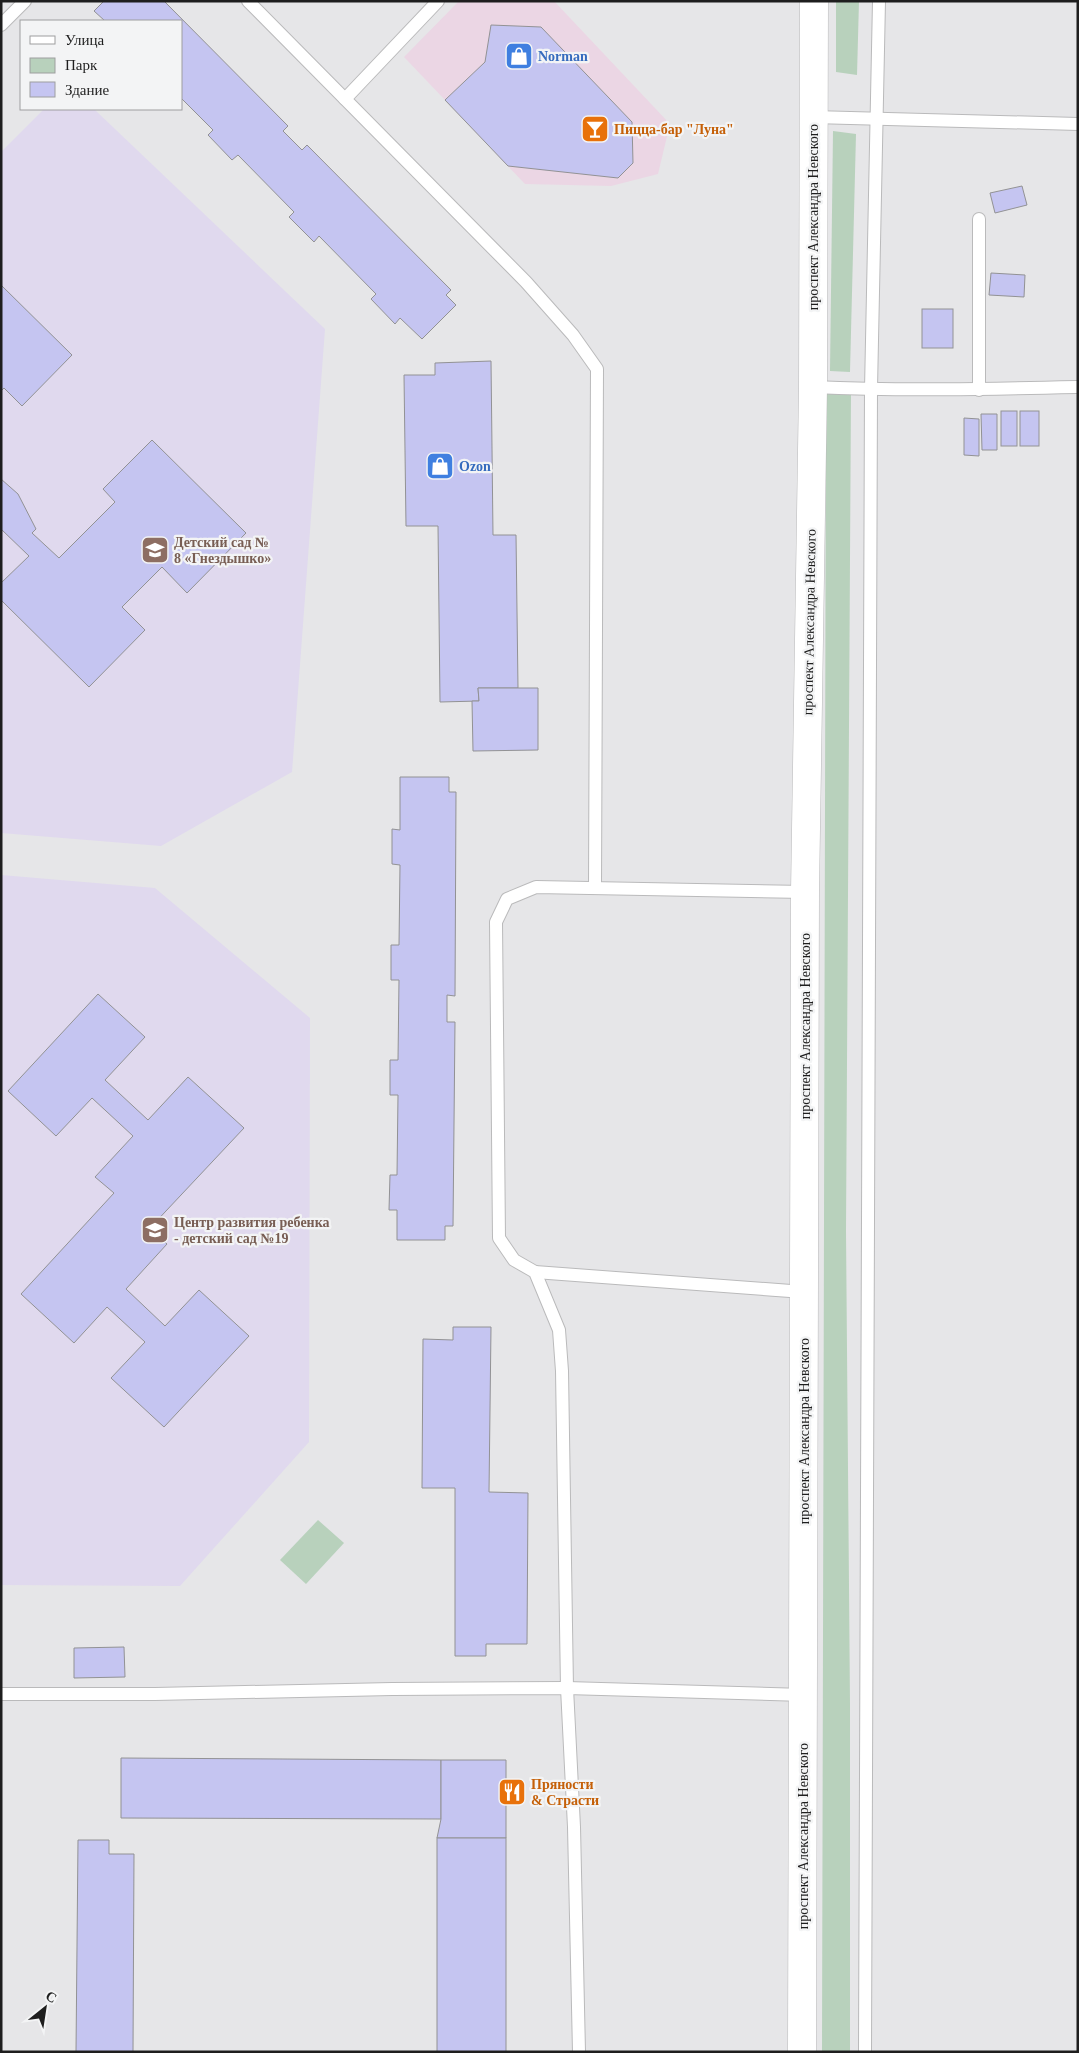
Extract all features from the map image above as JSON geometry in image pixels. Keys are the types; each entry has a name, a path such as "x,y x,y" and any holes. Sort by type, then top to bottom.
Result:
{"main road":[{"name":"проспект Александра Невского","path":"802,2052 805,892 813,387 814,1"}],"lane":[{"path":"1,25 25,1"},
{"path":"248,1 526,282 573,335 597,369 595,888"},
{"path":"345,99 438,1"},
{"path":"865,2052 871,389 879,1"},
{"path":"814,117 1078,124"},
{"path":"979,219 979,390"},
{"path":"813,387 979,390 1078,388"},
{"path":"804,1292 535,1272 514,1260 499,1238 496,922 507,898 536,887 805,892"},
{"path":"535,1272 559,1330 562,1371 567,1688 574,1827 579,2052"},
{"path":"1,1694 155,1694 392,1689 567,1688 804,1695"}],"shaded area":[{"path":"459,1 554,1 670,124 658,174 611,186 525,184 404,57"},
{"name":"Детский сад № 8 «Гнездышко»","path":"43,110 95,110 325,329 292,772 161,846 1,833 1,152"},
{"name":"Центр развития ребенка - детский сад №19","path":"1,875 155,888 310,1018 309,1442 180,1586 1,1585"}],"green space":[{"path":"836,1 859,1 857,75 836,72"},
{"path":"833,131 856,134 850,372 830,371"},
{"path":"851,391 846,1231 850,1704 850,2052 822,2052 826,393"},
{"path":"318,1520 344,1543 306,1584 280,1560"}],"building":[{"path":"104,1 164,1 288,126 283,131 302,150 307,145 451,290 446,295 456,305 422,339 400,318 395,324 371,299 376,294 319,236 314,242 289,217 294,212 238,155 232,160 208,135 213,130 182,99 182,20 104,20 94,11"},
{"path":"491,25 541,27 632,122 633,163 618,178 508,166 445,100 485,62"},
{"path":"1022,186 1027,205 995,213 990,193"},
{"path":"991,273 1025,275 1024,297 989,295"},
{"path":"1,285 72,355 22,406 4,388 1,391"},
{"path":"922,309 953,309 953,348 922,348"},
{"path":"491,361 493,535 516,535 518,688 478,688 479,701 440,702 438,526 406,526 404,375 435,375 435,363"},
{"path":"1001,411 1017,411 1017,446 1001,446"},
{"path":"1020,411 1039,411 1039,446 1020,446"},
{"path":"981,414 997,414 997,450 982,450"},
{"path":"964,418 979,419 979,456 964,455"},
{"path":"152,440 246,533 187,593 162,567 122,607 145,630 89,687 1,600 1,583 29,556 1,529 1,479 18,494 36,529 32,533 59,558 115,502 103,489"},
{"path":"478,688 538,688 538,750 473,751 472,701 479,701"},
{"path":"400,777 449,777 449,792 456,792 455,996 447,995 447,1022 455,1022 453,1226 445,1226 445,1240 397,1240 397,1210 389,1210 390,1175 397,1175 398,1095 390,1095 390,1060 398,1060 399,980 391,980 391,945 399,945 400,865 392,864 392,829 400,830"},
{"path":"98,994 145,1037 105,1080 148,1120 188,1077 244,1128 150,1228 167,1244 126,1289 165,1326 199,1290 249,1336 164,1427 111,1378 145,1342 107,1307 74,1343 21,1294 114,1193 95,1177 133,1136 92,1098 56,1136 8,1091"},
{"path":"453,1327 491,1327 489,1492 528,1493 527,1644 486,1644 486,1656 455,1656 455,1488 422,1488 423,1339 453,1340"},
{"path":"124,1647 125,1677 74,1678 74,1648"},
{"path":"121,1758 441,1760 441,1819 121,1818"},
{"path":"441,1760 506,1760 506,1838 437,1838 441,1819"},
{"path":"437,1838 506,1838 506,2052 437,2052"},
{"path":"78,1840 109,1840 109,1854 134,1854 133,2052 76,2052"}],"place":[{"name":"Norman","path":"519,56"},
{"name":"Пицца-бар \"Луна\"","path":"595,129"},
{"name":"Ozon","path":"440,466"},
{"name":"Детский сад № 8 «Гнездышко»","path":"155,550"},
{"name":"Центр развития ребенка - детский сад №19","path":"155,1230"},
{"name":"Пряности & Страсти","path":"512,1792"}]}
